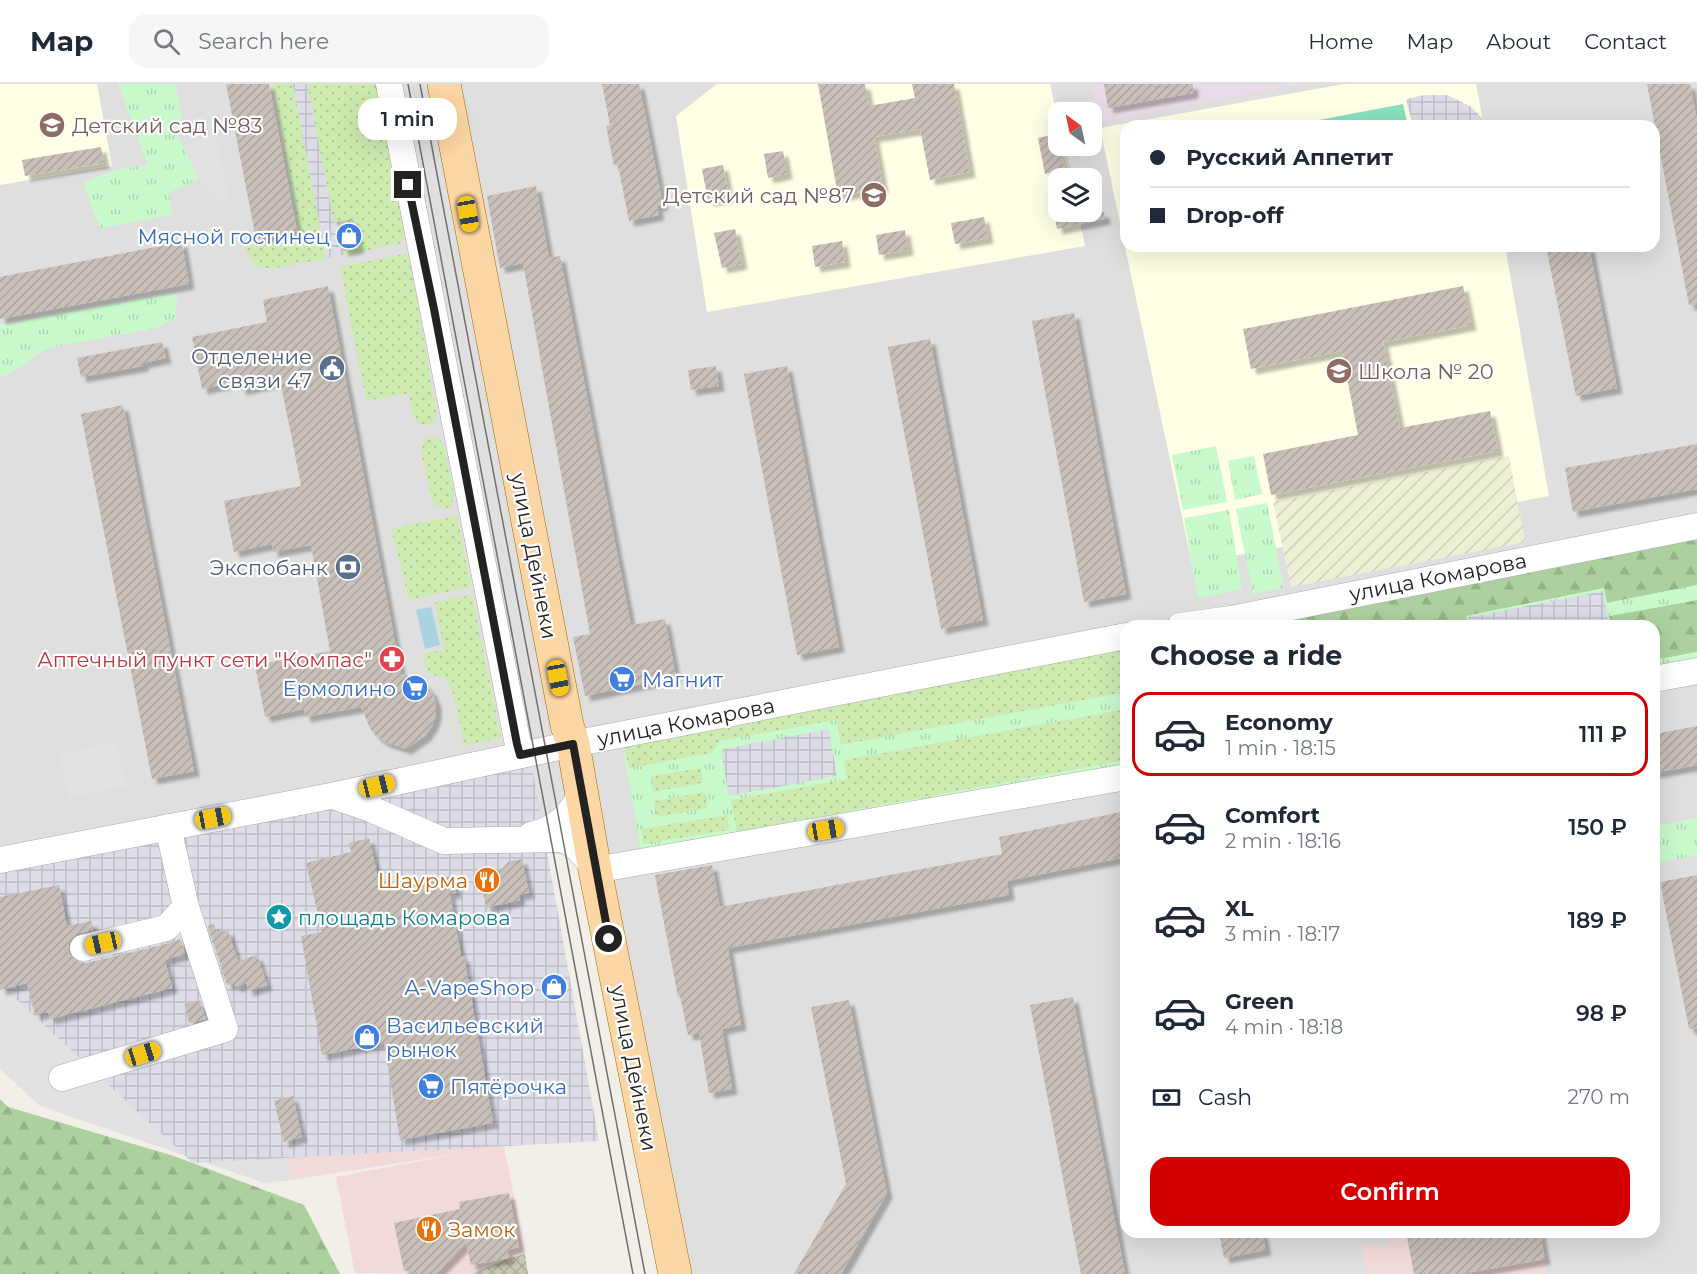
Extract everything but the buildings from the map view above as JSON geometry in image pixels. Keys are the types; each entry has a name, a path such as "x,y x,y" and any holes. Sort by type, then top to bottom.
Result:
{"main road":[{"name":"улица Дейнеки","path":"444,84 675,1274"}],"street":[{"path":"389,84 520,755"},
{"name":"улица Комарова","path":"1224,620 1697,526"},
{"name":"улица Комарова","path":"0,860 331,796 573,744 1120,637"},
{"path":"1660,678 1697,670"},
{"path":"412,777 404,784 400,795 407,814 420,826 456,842"},
{"path":"331,796 371,809 439,840 456,842 553,838 569,841 595,870 1120,778"},
{"path":"501,841 541,833 556,825 570,813 581,795"},
{"path":"62,1078 225,1029 186,907 168,827"},
{"path":"83,948 166,928 186,907"}],"shaded area":[{"path":"0,84 1697,84 1697,1274 663,1274 576,855 517,852 0,868"},
{"name":"Детский сад №83","path":"0,84 97,84 112,166 0,185"},
{"path":"293,84 307,84 334,223 337,222 344,255 326,258"},
{"name":"Детский сад №87","path":"717,84 1050,84 1054,102 1048,102 1048,156 1066,156 1069,168 1048,168 1048,222 1080,222 1085,246 707,312 676,116"},
{"path":"1091,84 1300,84 1102,121 1102,102 1094,102"},
{"name":"Школа № 20","path":"1344,84 1476,84 1483,120 1144,120"},
{"path":"1424,95 1447,95 1470,106 1483,120 1411,120 1406,99"},
{"name":"Школа № 20","path":"1120,124 1120,223 1102,137 1102,128"},
{"path":"215,134 228,198 218,200 199,179 184,147"},
{"name":"Школа № 20","path":"1126,252 1506,252 1549,496 1192,564"},
{"path":"1509,456 1525,542 1291,587 1273,502"},
{"path":"1603,591 1608,620 1471,620 1470,617"},
{"path":"829,729 837,776 729,796 722,758 723,749"},
{"path":"116,742 126,786 68,797 60,754"},
{"name":"площадь Комарова","path":"530,757 599,1141 193,1163 0,984 0,850"},
{"path":"197,842 504,1146 525,1254 509,1258 471,1274 355,1273 336,1177 462,1153 292,1180"},
{"path":"221,927 292,1180 265,1183 40,1106 0,1069 0,953"},
{"path":"1388,1238 1541,1238 1545,1258 1548,1260 1544,1274 1367,1274 1361,1243 1389,1246"},
{"path":"525,1254 528,1274 471,1274 509,1258"}],"green space":[{"path":"118,84 175,84 185,132 175,134 184,147 199,179 169,193 172,215 100,228 83,183 114,170 148,165"},
{"path":"272,84 293,84 326,258 265,268 254,264 250,259 245,243 300,233"},
{"path":"307,84 377,84 405,234 400,244 344,255 343,251 359,247 353,219 334,224"},
{"path":"1403,104 1407,120 1319,120"},
{"path":"409,253 437,415 431,424 427,425 418,423 415,419 409,393 366,401 340,267"},
{"path":"177,293 176,318 156,328 62,345 42,351 25,365 0,378 0,325"},
{"path":"432,437 439,439 444,445 454,495 452,505 446,509 436,506 432,500 421,451 425,440"},
{"path":"1216,446 1227,502 1183,510 1172,455"},
{"path":"1254,456 1262,494 1235,500 1228,461"},
{"path":"1267,503 1284,588 1253,594 1236,509"},
{"path":"1229,510 1242,589 1198,598 1184,518"},
{"path":"457,516 471,587 409,600 391,528"},
{"path":"1697,532 1697,585 1607,603 1603,589 1467,616 1468,620 1293,620 1292,612"},
{"path":"1697,585 1697,600 1610,616 1610,620 1467,620 1466,616 1604,588 1607,603"},
{"path":"472,595 501,738 464,746 454,696 446,678 433,675 426,670 422,654 444,649 435,602"},
{"path":"1697,600 1697,652 1660,659 1660,620 1610,620 1609,616"},
{"path":"1120,648 1120,693 841,745 836,720 720,741 712,753 628,769 624,742"},
{"path":"1697,652 1697,658 1660,665 1660,659"},
{"path":"1120,693 1120,710 844,760 847,779 731,800 737,832 1120,761 1120,766 642,856 622,741 629,768 712,753 720,741 836,720 841,745","holes":["701,768 703,783 653,792 650,776","705,792 707,808 657,817 654,801","727,815 729,830 643,844 641,829"]},
{"path":"1120,710 1120,761 736,832 731,800 847,779 844,760"},
{"path":"701,767 703,783 653,792 650,776"},
{"path":"705,792 708,808 657,817 654,801"},
{"path":"727,815 730,830 643,845 640,829"},
{"path":"1697,818 1697,855 1660,862 1660,825"},
{"path":"0,1099 8,1107 174,1156 304,1205 340,1274 0,1274"}],"water":[{"path":"431,607 440,645 425,649 416,610"}],"tram line":[{"path":"408,84 633,1274"},
{"path":"420,84 645,1274"}],"place":[{"name":"Детский сад №83","path":"52,125"},
{"name":"Детский сад №87","path":"874,195"},
{"name":"Мясной гостинец","path":"349,236"},
{"name":"Отделение связи 47","path":"332,368"},
{"name":"Школа № 20","path":"1339,371"},
{"name":"Экспобанк","path":"348,567"},
{"name":"Аптечный пункт сети \"Компас\"","path":"392,659"},
{"name":"Магнит","path":"622,679"},
{"name":"Ермолино","path":"415,688"},
{"name":"Шаурма","path":"487,880"},
{"name":"площадь Комарова","path":"279,917"},
{"name":"A-VapeShop","path":"554,987"},
{"name":"Васильевский рынок","path":"367,1037"},
{"name":"Пятёрочка","path":"431,1086"},
{"name":"Замок","path":"429,1229"}],"route":[{"path":"408,185 488,586 515,737 520,755 573,744 609,939"}]}
